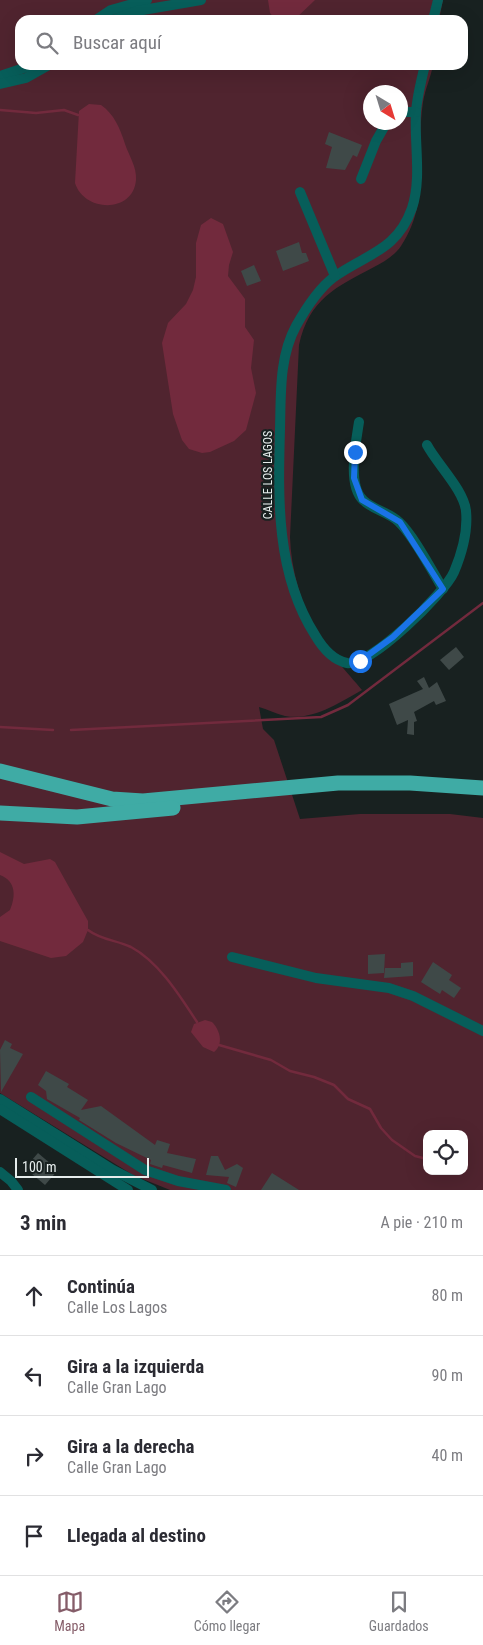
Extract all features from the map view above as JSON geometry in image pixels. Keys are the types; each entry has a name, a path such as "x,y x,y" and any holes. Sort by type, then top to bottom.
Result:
{"highway":[{"path":"0,762 113,792 198,801"},
{"path":"0,771 112,799 143,801 198,801 330,791 483,793"},
{"path":"453,785 483,780"},
{"path":"0,813 77,818 338,783 453,785 483,788"},
{"path":"0,820 42,824 101,824 147,818 198,801"}],"street":[{"path":"104,15 111,10 147,0"},
{"path":"126,15 137,11 201,0"},
{"path":"434,15 438,0"},
{"path":"0,76 18,70"},
{"path":"0,84 26,78 40,70"},
{"name":"CALLE LOS LAGOS","path":"424,70 416,112 416,176 412,207 403,226 387,245 335,276 314,296 289,339 283,368 278,506 290,577 308,625 322,647 334,657 347,663 360,661 373,654 443,589 454,573 466,532 466,508 459,492 427,445"},
{"path":"408,112 416,112"},
{"path":"361,179 382,130"},
{"path":"300,192 335,276"},
{"path":"359,422 354,478 362,500 400,522 443,589"},
{"path":"232,957 316,978 389,988 414,996 483,1031"},
{"path":"31,1097 145,1170 178,1181 226,1190"},
{"path":"0,1099 22,1118 132,1188 152,1190"},
{"path":"0,1109 22,1118"},
{"path":"132,1188 145,1170"},
{"path":"0,1172 18,1190"}],"shaded area":[{"path":"0,0 443,0 440,15 15,15 15,70 432,70 423,102 421,176 416,211 411,228 399,249 392,255 382,263 336,288 317,305 304,329 299,345 290,537 292,562 306,610 317,633 362,690 325,710 305,716 285,716 259,707 263,729 274,740 300,819 360,814 450,814 483,818 483,1190 170,1190 133,1175 0,1093"},
{"path":"268,0 315,0 299,15 272,15"},
{"path":"89,104 101,105 113,117 134,166 136,180 133,191 118,204 97,204 88,200 80,193 75,183 79,111"},
{"path":"211,218 223,224 233,252 228,276 245,299 245,327 254,340 251,368 256,393 246,430 234,441 210,452 202,453 189,449 182,440 173,414 162,343 168,323 186,304 193,290 196,277 196,243 201,225"},
{"path":"0,852 24,864 50,859 55,862 88,921 88,930 83,942 66,956 51,958 0,941 0,917 10,910 14,894 12,885 0,875"},
{"path":"205,1020 212,1022 219,1033 219,1045 214,1052 203,1047 191,1032 194,1024"}],"building":[{"path":"329,132 362,145 357,157 353,155 345,170 326,168 332,147 325,144"},
{"path":"299,242 302,253 306,253 309,261 283,271 276,251"},
{"path":"254,265 261,281 247,286 241,271"},
{"path":"456,647 464,657 449,670 440,660"},
{"path":"424,677 429,688 437,682 446,701 436,705 434,701 414,712 417,721 414,722 414,735 407,734 408,720 397,725 389,704 423,689 417,681"},
{"path":"385,954 384,973 368,974 368,955"},
{"path":"413,962 413,976 384,978 385,968 401,968 401,963"},
{"path":"433,962 452,975 449,980 461,988 454,998 442,990 440,994 421,982"},
{"path":"5,1040 12,1044 10,1048 23,1054 1,1092 0,1050"},
{"path":"46,1071 69,1084 67,1087 88,1100 81,1110 101,1106 155,1145 157,1140 170,1144 167,1153 196,1159 192,1173 163,1165 162,1168 150,1164 151,1160 116,1143 79,1120 80,1118 47,1099 46,1091 38,1085"},
{"path":"38,1153 58,1170 45,1185 25,1168"},
{"path":"211,1156 218,1156 225,1170 237,1164 243,1168 236,1187 227,1183 229,1177 206,1175"},
{"path":"272,1173 299,1190 261,1190"}],"waterway":[{"path":"0,110 36,113 64,110 78,115"},
{"path":"71,730 321,717 348,705 483,603"},
{"path":"0,727 53,730"},
{"path":"88,930 98,936 131,947 151,961 168,980 197,1022"},
{"path":"219,1045 271,1060 290,1071 314,1077 334,1085 348,1099 370,1109 381,1128 392,1140 415,1156 423,1158"}],"route":[{"path":"355,452 354,478 362,500 378,511 400,522 443,589 393,637 373,654 360,661"}]}
